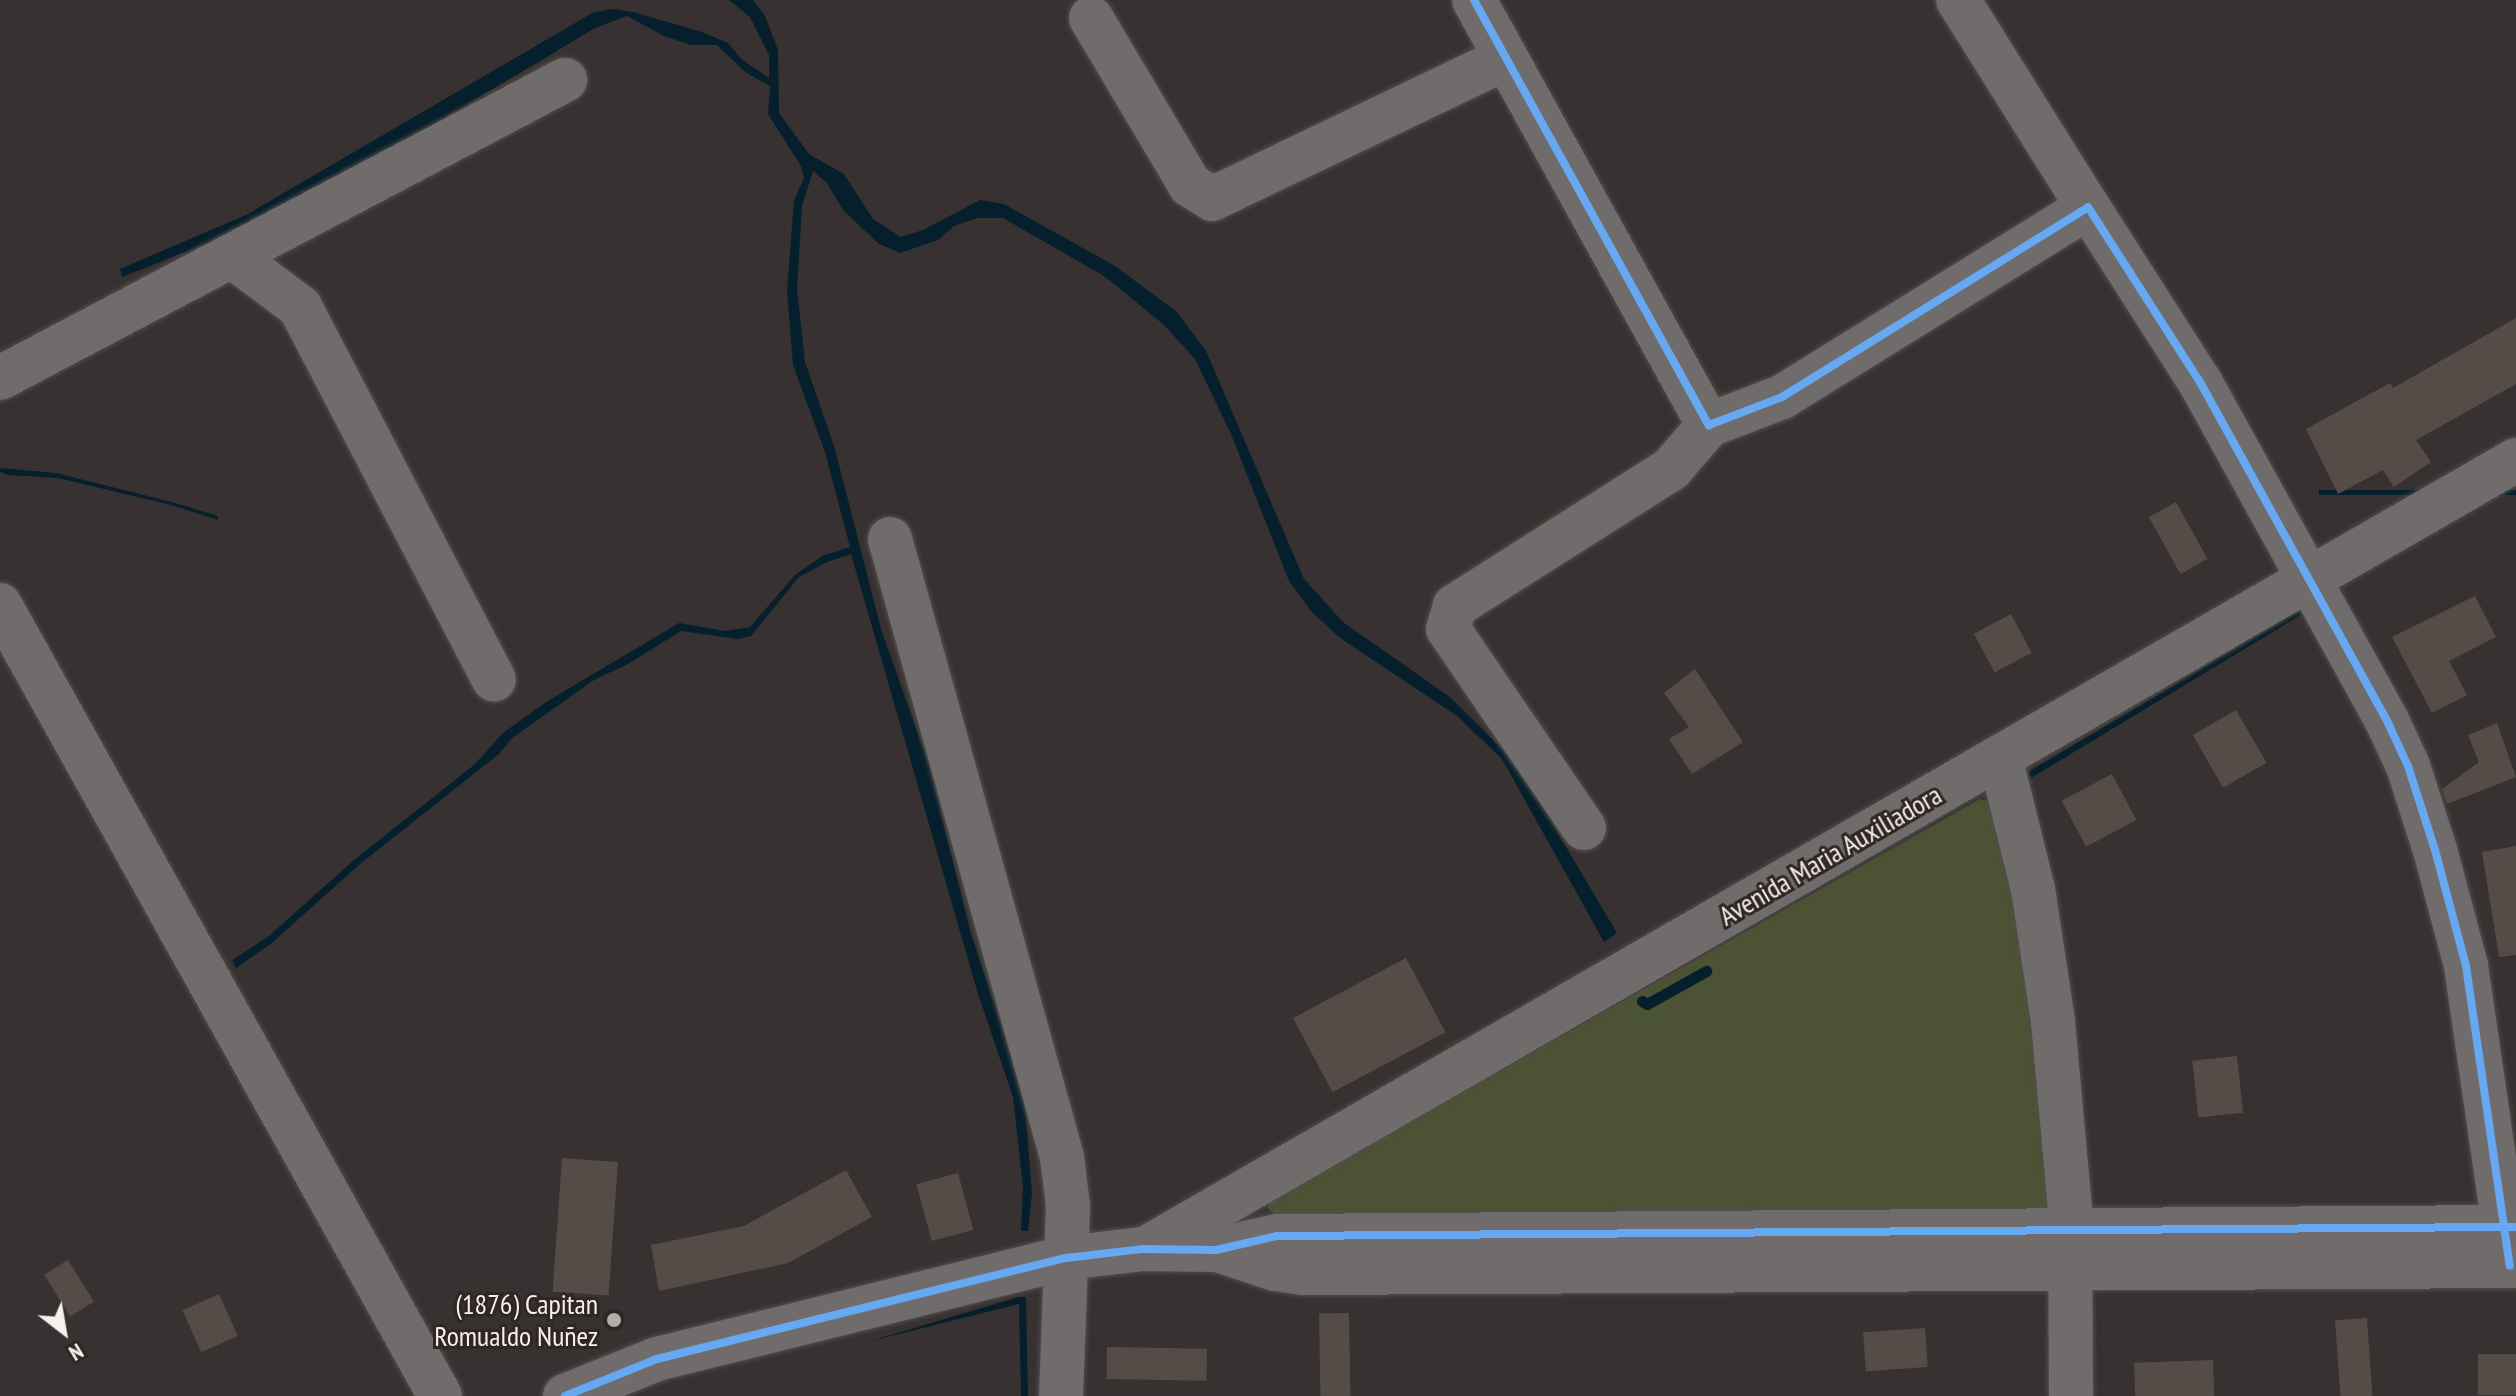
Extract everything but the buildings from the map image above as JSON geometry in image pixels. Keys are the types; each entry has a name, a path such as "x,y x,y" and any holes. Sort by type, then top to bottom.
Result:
{"street":[{"path":"1474,0 1709,425"},
{"path":"565,1396 657,1359 1066,1258 1143,1249 1216,1250 1277,1236 1307,1234 2070,1249 2512,1247 2466,966 2435,850 2401,752 2310,579 2200,382 1958,0"},
{"path":"1091,18 1190,185 1212,199 1506,58"},
{"path":"0,378 565,80"},
{"path":"1584,828 1448,629 1455,606 1671,469 1709,425 1782,397 2088,207"},
{"path":"232,256 300,307 494,679"},
{"name":"Avenida Maria Auxiliadora","path":"1143,1249 2516,460"},
{"path":"890,539 1051,1108 1068,1206 1061,1396"},
{"path":"0,605 440,1396"},
{"path":"2000,757 2033,889 2053,1022 2070,1249 2071,1396"}],"green space":[{"path":"1980,799 1989,802 2013,894 2034,1032 2049,1206 2043,1210 1279,1216 1269,1210 1267,1206 1275,1198"}],"water":[{"path":"729,0 753,0 765,16 778,50 779,113 809,154 844,174 873,219 901,237 923,230 980,200 1004,204 1115,266 1177,312 1206,351 1304,579 1343,622 1451,698 1517,764 1617,933 1604,942 1502,759 1457,716 1340,638 1311,611 1289,581 1231,434 1195,359 1163,324 1104,276 1003,218 977,218 954,226 938,240 900,253 879,244 844,211 826,182 813,171 802,206 797,290 805,362 835,449 881,629 929,765 971,934 1024,1094 1032,1193 1028,1231 1021,1231 1023,1187 1013,1097 978,994 851,554 799,577 751,636 738,639 681,631 628,664 594,680 512,738 499,754 360,864 272,943 236,968 232,960 269,936 354,860 474,765 504,732 546,702 679,623 725,631 750,627 795,575 822,556 850,547 825,452 793,365 787,291 794,200 804,178 801,166 768,114 770,86 745,72 717,45 691,45 664,36 627,16 595,28 424,130 223,237 122,277 120,269 246,215 594,12 613,9 633,12 702,32 728,43 741,59 769,78 769,55 750,17"},
{"path":"0,468 56,473 172,502 218,516 218,520 171,505 58,478 8,475 0,472"},
{"path":"2319,490 2516,490 2516,495 2319,495"},
{"path":"2307,606 2309,610 2031,778 2028,772"},
{"path":"1026,1297 1028,1396 1021,1396 1019,1304 867,1342"}],"waterway":[{"path":"1642,1001 1647,1004 1706,971"}],"cycle path":[{"path":"1474,0 1709,425 1782,397 2088,207 2200,382 2388,723 2408,766 2435,850 2466,966 2510,1266"},
{"path":"565,1396 657,1359 1066,1258 1143,1249 1216,1250 1277,1236 2516,1227"}],"place":[{"name":"(1876) Capitan Romualdo Nuñez","path":"614,1320"}]}
